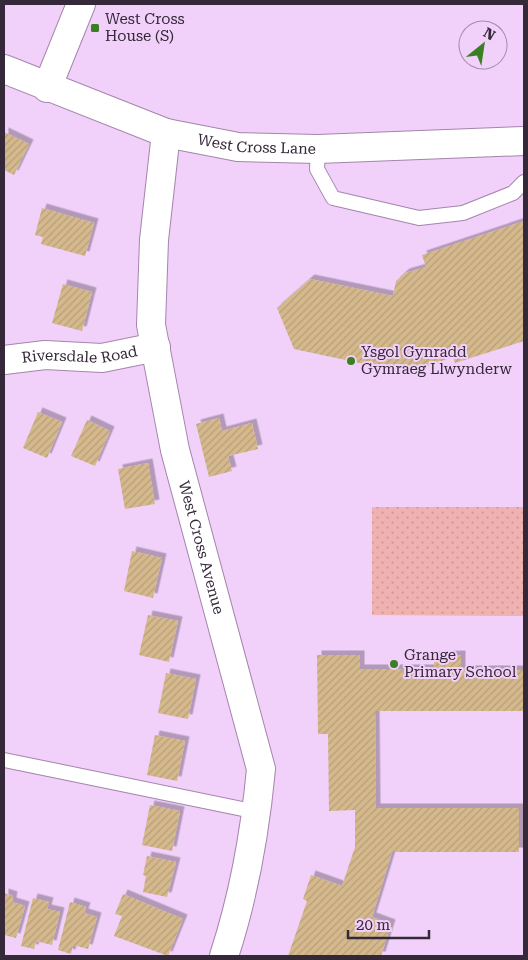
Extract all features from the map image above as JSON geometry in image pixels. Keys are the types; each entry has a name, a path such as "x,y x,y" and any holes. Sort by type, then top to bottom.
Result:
{"street":[{"path":"47,88 81,4"},
{"name":"West Cross Lane","path":"4,69 47,88 166,133 238,147 318,149 524,141"},
{"name":"West Cross Avenue","path":"166,133 154,240 152,324 175,450 261,769 257,812 242,896 224,956"},
{"name":"Riversdale Road","path":"4,360 44,356 102,358 156,346"}],"lane":[{"path":"318,149 317,169 332,198 419,218 463,213 513,194 524,182"},
{"path":"4,760 257,812"}],"shaded area":[{"path":"372,507 524,507 524,616 372,615"}],"building":[{"path":"4,132 29,144 14,175 4,170"},
{"path":"42,208 94,223 85,256 41,244 43,237 35,235"},
{"path":"524,221 524,341 455,363 453,357 427,366 419,365 416,375 294,349 277,308 310,279 393,296 396,281 405,273 426,267 422,255"},
{"path":"63,284 92,292 82,331 52,323"},
{"path":"38,412 62,422 47,458 23,448"},
{"path":"219,418 222,431 252,423 258,449 228,456 232,471 209,477 196,424"},
{"path":"87,420 110,431 95,466 71,456"},
{"path":"148,463 155,504 125,509 118,469"},
{"path":"132,551 162,558 153,598 124,591"},
{"path":"148,615 178,621 169,662 139,655"},
{"path":"317,655 360,655 360,669 434,669 434,656 461,655 461,670 524,670 524,711 375,711 376,808 519,808 519,852 392,852 372,917 391,924 381,956 288,956 307,901 303,899 311,875 342,886 355,847 355,810 329,811 328,734 318,734"},
{"path":"166,673 196,679 188,719 158,713"},
{"path":"155,735 185,741 177,781 147,775"},
{"path":"150,805 180,811 172,851 142,845"},
{"path":"147,856 176,862 167,897 143,892 146,876 143,875"},
{"path":"4,893 13,896 12,902 25,906 16,938 4,935"},
{"path":"123,894 183,919 168,956 114,936 122,916 115,914"},
{"path":"33,898 49,902 47,909 60,912 52,945 36,941 34,949 21,946"},
{"path":"70,902 86,907 84,913 97,917 88,949 73,945 71,954 58,950"}],"place":[{"name":"West Cross House (S)","path":"95,28"},
{"name":"Ysgol Gynradd Gymraeg Llwynderw","path":"351,361"},
{"name":"Grange Primary School","path":"394,664"}]}
